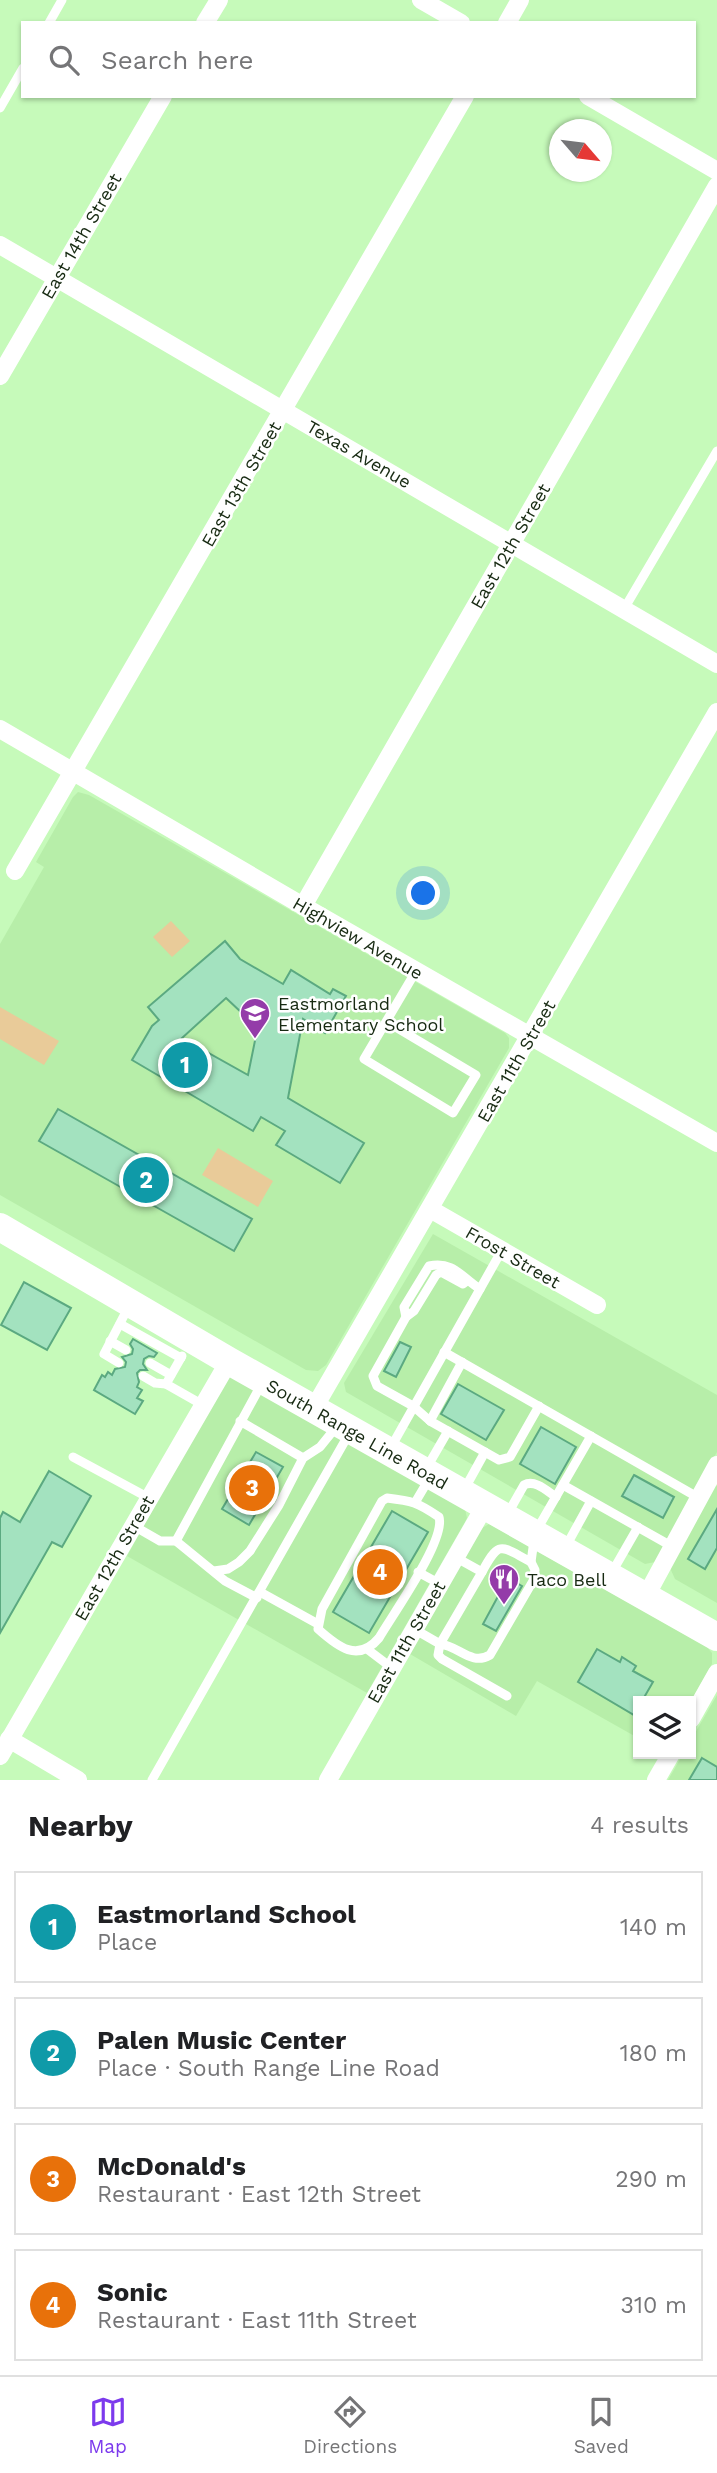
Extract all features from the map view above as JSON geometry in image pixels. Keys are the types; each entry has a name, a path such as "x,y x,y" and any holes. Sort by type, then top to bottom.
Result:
{"main road":[{"name":"South Range Line Road","path":"0,1227 125,1314 186,1349 229,1361 717,1637"}],"street":[{"path":"206,21 219,0"},
{"path":"421,0 458,21"},
{"path":"508,21 520,0"},
{"name":"East 14th Street","path":"0,376 162,98"},
{"name":"East 13th Street","path":"15,871 464,98"},
{"path":"591,98 717,172"},
{"name":"East 12th Street","path":"303,906 717,186"},
{"name":"Texas Avenue","path":"0,245 717,664"},
{"name":"East 11th Street","path":"314,1408 717,712"},
{"name":"Highview Avenue","path":"0,729 717,1143"},
{"name":"Frost Street","path":"430,1209 597,1305"},
{"name":"East 12th Street","path":"0,1756 229,1361"},
{"path":"646,1596 717,1465"},
{"name":"East 11th Street","path":"328,1780 485,1504"},
{"path":"696,1710 717,1673"},
{"path":"9,1739 78,1780"},
{"path":"656,1780 668,1759"}],"lane":[{"path":"50,21 62,0"},
{"path":"0,108 21,71"},
{"path":"624,609 717,451"},
{"path":"387,1022 476,1075 453,1112 364,1059 416,971"},
{"path":"389,1450 502,1250"},
{"path":"480,1289 467,1281 463,1284 441,1272 436,1275 414,1311 406,1317 373,1376 377,1386 413,1406 429,1421 499,1460 510,1457 539,1406"},
{"path":"119,1363 104,1354 125,1314"},
{"path":"110,1341 126,1350"},
{"path":"143,1376 155,1383 168,1379 186,1349"},
{"path":"444,1352 699,1498"},
{"path":"429,1421 462,1362"},
{"path":"150,1363 203,1405"},
{"path":"176,1541 264,1380"},
{"path":"240,1422 303,1458"},
{"path":"214,1571 228,1569 250,1551 279,1505 303,1458 345,1426"},
{"path":"152,1780 258,1595 345,1426"},
{"path":"416,1501 448,1431"},
{"path":"531,1562 536,1533 591,1436"},
{"path":"485,1452 485,1504 528,1482 533,1482 556,1497"},
{"path":"73,1457 149,1498"},
{"path":"563,1485 673,1547"},
{"path":"382,1501 416,1501 439,1517 441,1524 433,1548 418,1572 379,1638 367,1649 353,1651 330,1640 318,1629 322,1609 382,1501"},
{"path":"565,1550 591,1501"},
{"path":"134,1526 160,1541 176,1541 225,1581 318,1624"},
{"path":"610,1576 638,1527"},
{"path":"414,1629 440,1644 471,1658 482,1659 490,1655 533,1581 535,1570 531,1562 504,1548 493,1552 440,1644 438,1655 508,1696"},
{"path":"455,1557 482,1572"},
{"path":"418,1572 440,1584"},
{"path":"367,1649 392,1668"}],"shaded area":[{"name":"Eastmorland Elementary School","path":"78,792 89,795 505,1033 509,1038 509,1048 326,1365 318,1371 306,1370 0,1195 0,944 44,867 36,862"},
{"path":"171,921 190,941 172,957 153,937"},
{"path":"0,1007 59,1041 44,1065 0,1039"},
{"path":"218,1148 273,1181 258,1207 202,1175"},
{"path":"433,1234 717,1395 717,1452 655,1562 645,1564 346,1392 344,1383"},
{"path":"229,1376 465,1509 465,1522 367,1693 127,1556"},
{"path":"714,1484 717,1486 717,1603 675,1579 670,1568"},
{"path":"489,1524 707,1647 712,1653 712,1664 694,1696 633,1696 633,1735 537,1681 516,1716 410,1654 482,1528"},
{"path":"717,1695 717,1780 668,1780 680,1759 696,1759 696,1731"}],"building":[{"path":"225,941 240,959 283,984 291,970 330,994 333,989 346,996 325,1033 303,1019 288,1098 364,1143 340,1183 276,1145 285,1131 261,1117 253,1131 132,1060 152,1026 159,1020 148,1007","holes":["226,998 242,1013 260,1016 248,1075 182,1038"]},
{"path":"58,1109 252,1219 234,1251 39,1141"},
{"path":"24,1282 71,1308 47,1350 1,1325"},
{"path":"133,1339 157,1353 154,1357 144,1359 143,1364 147,1370 137,1373 137,1387 142,1390 137,1398 143,1401 135,1414 94,1390 102,1375 105,1377 108,1372 112,1375 115,1369 125,1367 126,1362 122,1357 132,1354 130,1344"},
{"path":"400,1342 411,1347 396,1377 384,1371"},
{"path":"458,1384 504,1410 486,1440 441,1414"},
{"path":"541,1427 576,1447 555,1484 520,1464"},
{"path":"256,1452 283,1467 249,1525 222,1509"},
{"path":"49,1471 91,1496 62,1547 52,1542 0,1633 0,1518 3,1512 20,1522"},
{"path":"634,1475 674,1497 663,1518 622,1496"},
{"path":"717,1509 717,1548 705,1569 688,1559"},
{"path":"392,1511 428,1532 369,1633 333,1612"},
{"name":"Taco Bell","path":"508,1578 522,1586 496,1631 483,1624"},
{"path":"597,1649 620,1662 622,1657 636,1666 633,1671 653,1682 645,1696 633,1696 633,1714 578,1682"},
{"path":"702,1758 717,1767 717,1780 689,1780"}],"place":[{"name":"Eastmorland Elementary School","path":"255,1040"},
{"name":"Eastmorland School","path":"185,1065"},
{"name":"Palen Music Center","path":"146,1180"},
{"name":"McDonald's","path":"252,1488"},
{"name":"Sonic","path":"380,1572"},
{"name":"Taco Bell","path":"504,1606"}]}
